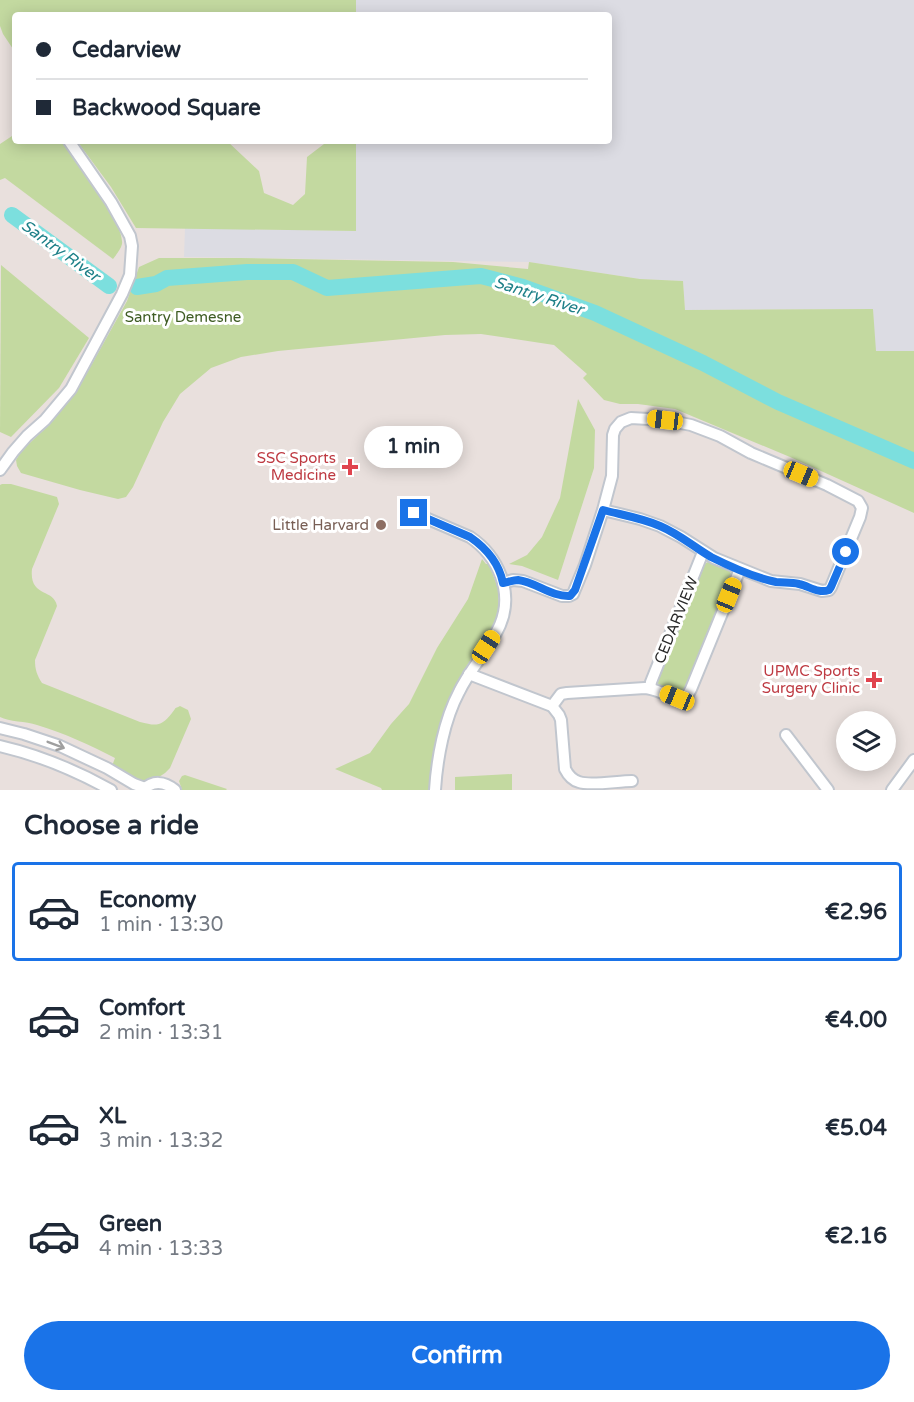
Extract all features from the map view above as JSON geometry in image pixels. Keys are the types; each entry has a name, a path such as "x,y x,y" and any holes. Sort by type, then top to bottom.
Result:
{"street":[{"path":"0,470 27,436 45,420 71,390 123,294 131,268 130,236 111,202 71,144"},
{"path":"503,583 517,580 562,596 573,594 585,565 612,476 613,435 621,422 631,418 681,423 720,436 751,453 828,485 853,498 861,504 862,511 829,590 822,591 800,584 777,582 740,569 703,552 660,526 603,510"},
{"path":"414,513 470,537 478,543 496,564 503,583 505,604 502,621 497,631 458,693 444,734 436,771 435,790"},
{"name":"CEDARVIEW","path":"650,688 703,552"},
{"path":"552,706 561,694 567,693 650,688 681,699 688,697 740,569"},
{"path":"470,674 552,706 561,720 564,765 567,774 572,779 583,784 632,781"},
{"path":"0,728 60,746 107,768 144,789 157,782 169,785 175,790"},
{"path":"786,735 828,790"},
{"path":"0,746 54,762 111,790"},
{"path":"892,790 914,759"}],"shaded area":[{"path":"356,0 914,0 914,351 875,351 873,309 685,310 683,281 640,279 529,262 184,257 185,228 355,231 356,144 612,144 612,12 356,12"}],"green space":[{"path":"0,0 356,0 356,12 12,12 12,48 0,26"},
{"path":"12,136 12,144 63,144 98,191 116,221 122,244 113,259 5,178 0,180 0,144"},
{"path":"79,144 230,144 259,171 264,193 293,205 305,194 307,157 324,144 356,144 356,231 136,228 111,187"},
{"name":"Santry Demesne","path":"159,258 453,262 528,269 529,262 640,279 683,281 685,310 873,309 876,351 914,351 914,513 790,457 675,409 620,404 604,400 583,378 587,374 554,345 481,334 445,335 278,351 241,357 211,368 180,394 163,422 133,487 126,497 118,499 21,473 16,460 22,450 47,427 88,371 127,301 139,267"},
{"path":"1,265 89,338 59,388 11,437 0,432"},
{"path":"578,399 595,430 594,468 558,580 522,566 509,564 527,555 542,537 560,498"},
{"path":"11,484 57,497 59,504 32,569 34,584 55,600 57,606 35,660 36,670 42,683 140,722 154,725 168,718 175,708 180,706 188,710 191,719 170,768 159,777 144,781 135,779 112,766 115,758 86,744 37,725 0,717 0,485"},
{"path":"482,559 489,564 498,588 499,609 494,626 475,652 451,694 434,748 429,790 382,790 335,769 370,753 409,704 437,648 468,599"},
{"path":"708,562 726,568 732,577 686,690 679,694 662,688 657,680 703,565"},
{"path":"512,774 512,790 455,790 455,777"},
{"path":"185,775 227,789 182,790 179,781"}],"waterway":[{"name":"Santry River","path":"12,215 109,286"},
{"name":"Santry River","path":"137,287 156,284 167,278 247,272 293,272 327,288 481,276 523,287 595,313 703,363 778,402 914,461"}],"place":[{"name":"SSC Sports Medicine","path":"350,467"},
{"name":"Little Harvard","path":"381,525"},
{"name":"UPMC Sports Surgery Clinic","path":"874,680"}],"route":[{"path":"414,513 470,537 478,543 496,564 503,583 513,580 523,581 562,596 570,596 575,590 603,510 660,526 714,558 740,569 782,583 796,583 822,591 829,590 831,587 846,552"}]}
